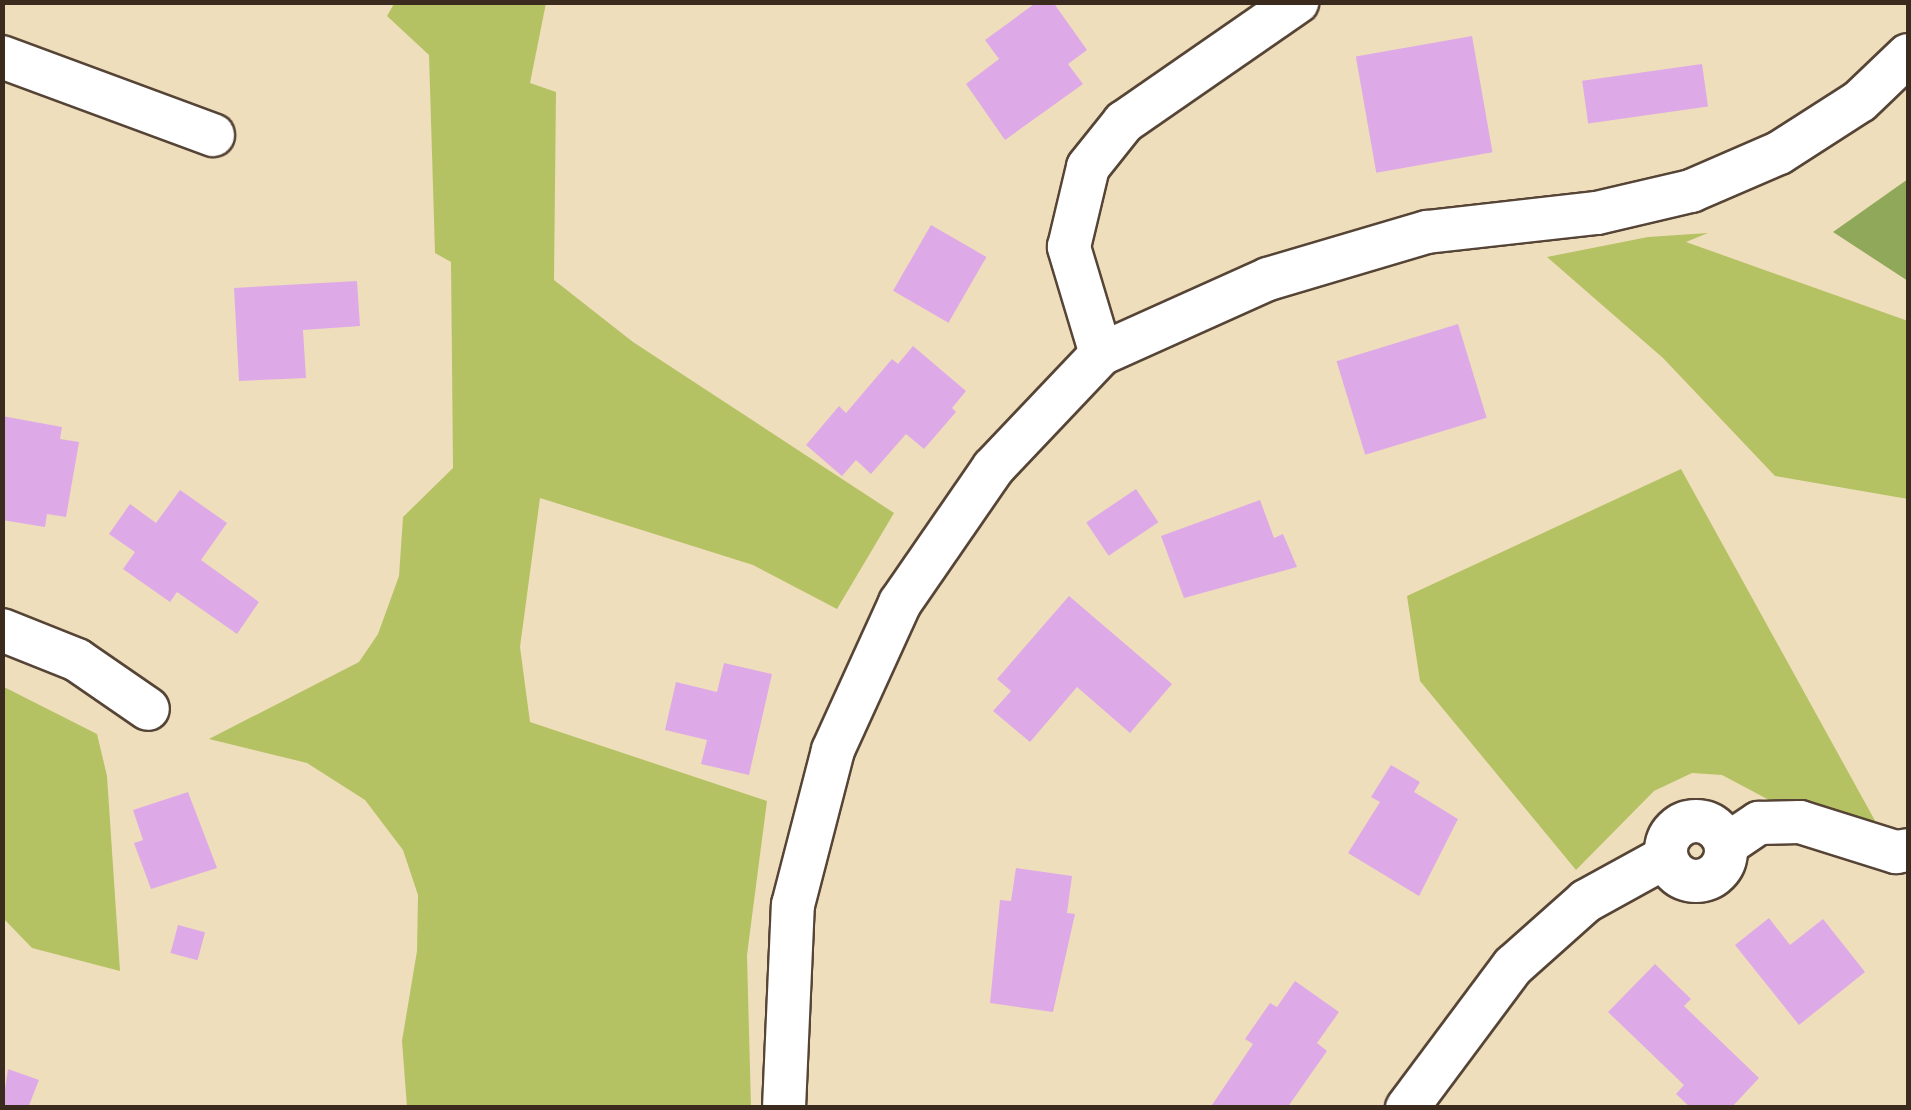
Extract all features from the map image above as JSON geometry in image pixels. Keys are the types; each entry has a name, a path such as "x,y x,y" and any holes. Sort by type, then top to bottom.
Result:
{"street":[{"path":"1101,354 1068,247 1088,168 1124,122 1297,2"},
{"path":"784,1108 793,905 833,750 900,603 993,468 1101,354 1268,279 1427,232 1597,213 1691,191 1779,153 1860,100 1908,54"},
{"path":"2,56 213,135"},
{"path":"2,630 77,660 148,708"},
{"path":"1407,1108 1513,966 1586,900 1666,856 1670,836 1696,821 1715,827 1726,845 1759,823 1800,822 1896,852 1908,850"}],"green space":[{"path":"395,2 546,3 530,83 556,92 554,280 633,342 894,513 837,609 753,565 540,498 520,647 530,722 767,801 747,955 751,1107 407,1107 402,1041 417,951 418,895 403,850 365,800 307,763 209,739 359,662 378,634 399,576 403,517 453,468 451,262 435,253 429,55 387,16"},
{"path":"1908,179 1908,281 1833,232"},
{"path":"1708,233 1686,242 1908,321 1908,499 1775,476 1663,358 1547,257 1648,237"},
{"path":"1681,469 1884,837 1786,809 1722,775 1692,773 1654,791 1576,870 1420,681 1407,596"},
{"path":"2,686 97,734 107,776 120,971 32,948 3,918"}],"building":[{"path":"1037,2 1053,2 1087,50 1068,64 1083,84 1005,140 966,84 999,59 985,40"},
{"path":"1472,36 1492,152 1376,173 1356,56"},
{"path":"1702,64 1708,107 1588,123 1582,81"},
{"path":"931,225 986,257 948,323 893,291"},
{"path":"357,281 360,326 303,330 306,378 239,381 234,288"},
{"path":"1458,324 1487,418 1365,455 1337,361"},
{"path":"913,346 966,391 952,408 956,412 924,449 906,434 871,474 856,460 842,476 806,445 839,406 846,413 892,359 898,364"},
{"path":"2,416 62,427 60,439 79,442 66,517 47,514 45,527 2,520"},
{"path":"1136,489 1158,522 1109,556 1086,523"},
{"path":"180,490 227,523 201,560 259,602 237,634 177,592 170,602 123,569 135,552 109,534 130,504 156,523"},
{"path":"1260,500 1274,538 1283,534 1297,567 1184,598 1161,536"},
{"path":"1069,596 1172,684 1130,733 1077,687 1030,742 993,711 1011,691 997,679"},
{"path":"724,663 772,674 749,775 701,764 707,740 665,730 676,682 717,692"},
{"path":"1391,765 1420,782 1414,792 1458,819 1419,896 1348,853 1380,802 1371,797"},
{"path":"188,792 217,868 151,889 134,843 143,840 133,810"},
{"path":"1016,868 1072,876 1067,913 1075,914 1053,1012 990,1003 1000,900 1011,901"},
{"path":"1769,918 1790,945 1823,919 1865,972 1799,1025 1735,945"},
{"path":"178,925 205,932 198,960 170,953"},
{"path":"1655,964 1691,999 1684,1006 1759,1078 1731,1108 1691,1108 1676,1094 1684,1085 1608,1012"},
{"path":"1295,981 1339,1012 1317,1043 1327,1051 1287,1108 1210,1108 1253,1044 1245,1039 1270,1003 1277,1007"},
{"path":"8,1069 39,1080 28,1108 2,1108"}]}
